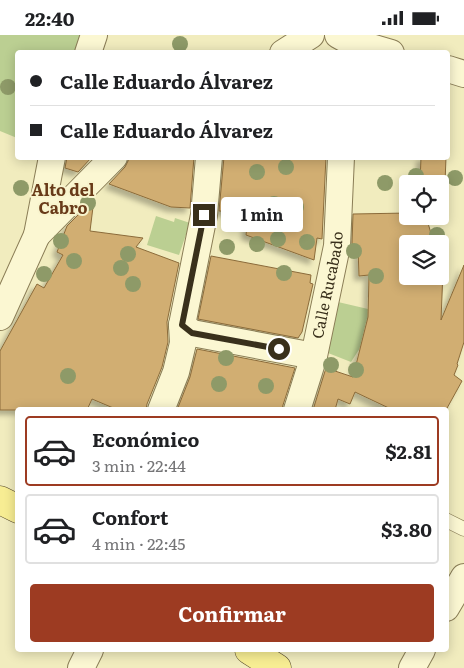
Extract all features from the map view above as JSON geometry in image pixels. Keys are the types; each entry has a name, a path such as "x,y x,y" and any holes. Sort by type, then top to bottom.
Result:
{"main road":[{"path":"0,500 15,508"},
{"path":"252,652 277,668"}],"street":[{"path":"89,50 94,35"},
{"path":"288,50 311,35"},
{"path":"344,42 378,50"},
{"path":"450,70 464,74"},
{"path":"0,317 37,235 51,160"},
{"path":"37,235 111,160"},
{"path":"162,407 176,373 183,343 182,325 204,215 209,160"},
{"name":"Calle Rucabado","path":"298,407 314,356 337,246 342,160"},
{"path":"182,325 192,333 314,356"},
{"path":"449,603 464,577"},
{"path":"81,668 89,652"},
{"path":"412,668 421,652"}],"lane":[{"path":"449,522 464,529"}],"green space":[{"path":"0,35 84,35 79,50 15,50 15,137 0,131"},
{"path":"156,216 174,222 175,218 190,223 179,255 147,245"},
{"path":"338,302 368,309 370,313 360,348 351,362 323,351"}],"building":[{"path":"66,160 89,160 78,172 65,168"},
{"path":"194,160 190,208 171,207 109,184 125,167 128,161"},
{"path":"224,160 326,160 322,239 317,238 314,260 246,235 248,213 219,211"},
{"path":"421,160 446,160 445,175 420,175"},
{"path":"94,199 90,231 143,238 136,247 179,263 167,322 168,342 162,367 146,407 111,407 92,399 88,407 15,407 15,410 0,410 0,351 37,284 44,288 63,255 57,252 67,226"},
{"path":"399,213 399,225 429,225 431,235 399,235 399,285 442,285 441,320 464,265 464,342 454,375 462,381 448,407 387,407 355,392 350,404 338,399 336,407 314,407 326,368 353,377 368,317 369,275 359,276 358,248 354,248 352,243 353,214"},
{"path":"211,256 311,275 310,283 313,284 302,332 298,338 198,319"},
{"path":"197,349 295,368 283,407 178,407 190,377"}],"district":[{"name":"Alto del Cabro","path":"63,199"}],"route":[{"path":"204,215 182,325 192,333 279,349"}]}
